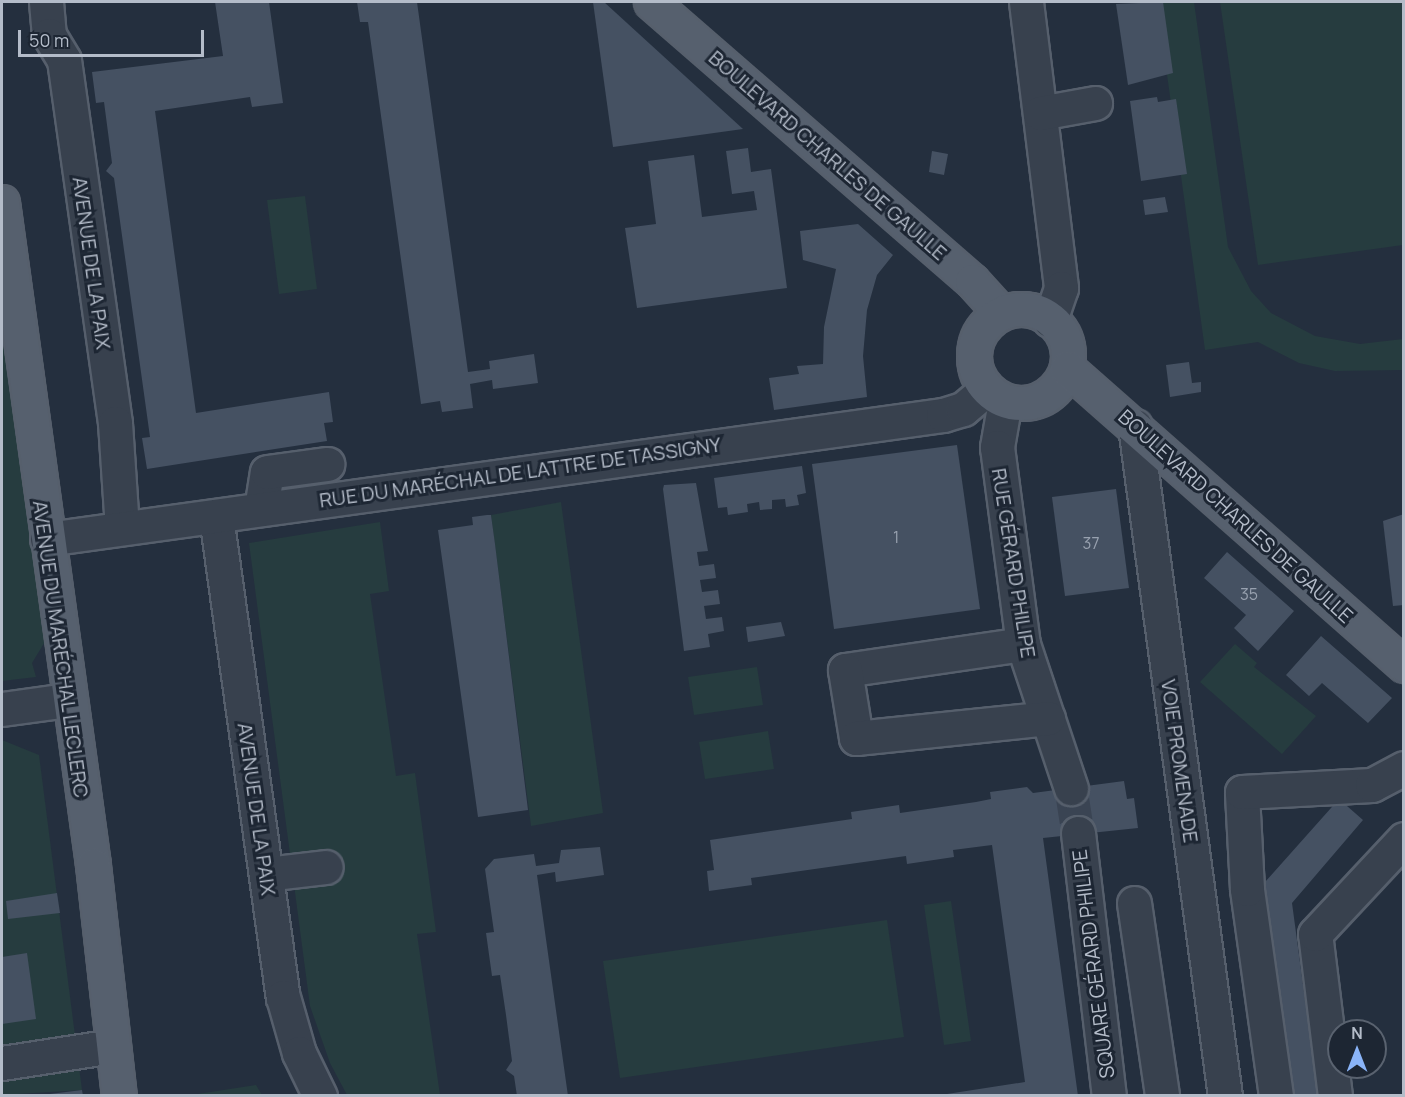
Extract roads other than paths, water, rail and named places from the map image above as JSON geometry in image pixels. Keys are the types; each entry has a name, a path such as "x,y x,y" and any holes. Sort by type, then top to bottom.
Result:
{"main road":[{"name":"BOULEVARD CHARLES DE GAULLE","path":"651,2 972,281 1001,313"},
{"name":"AVENUE DU MARÉCHAL LECLERC","path":"2,202 119,1095"},
{"path":"1027,310 1050,320 1064,338 1067,368 1043,398 1021,403 996,395 975,367 976,342 1001,313 1027,310"},
{"name":"BOULEVARD CHARLES DE GAULLE","path":"1067,368 1404,665"}],"street":[{"name":"AVENUE DE LA PAIX","path":"46,2 49,35 64,60 115,423 122,528"},
{"path":"1026,2 1061,288 1050,320"},
{"path":"1040,113 1095,103"},
{"name":"RUE DU MARÉCHAL DE LATTRE DE TASSIGNY","path":"46,539 943,415 996,395"},
{"name":"RUE GÉRARD PHILIPE","path":"996,395 997,447 1023,644 1066,773"},
{"name":"VOIE PROMENADE","path":"1135,426 1225,1095"},
{"path":"261,509 267,472 327,464"},
{"name":"AVENUE DE LA PAIX","path":"216,516 283,997 300,1053 320,1095"},
{"path":"1023,644 845,670 856,738 1048,718"},
{"path":"2,709 68,700"},
{"path":"1276,1095 1247,889 1242,792 1372,785 1404,768"},
{"name":"SQUARE GÉRARD PHILIPE","path":"1078,833 1109,1095"},
{"path":"1335,1095 1315,934 1399,853"},
{"path":"266,874 326,867"},
{"path":"1134,903 1162,1095"},
{"path":"2,1063 113,1046"}],"tunnel":[{"path":"1071,788 1078,833"}]}
